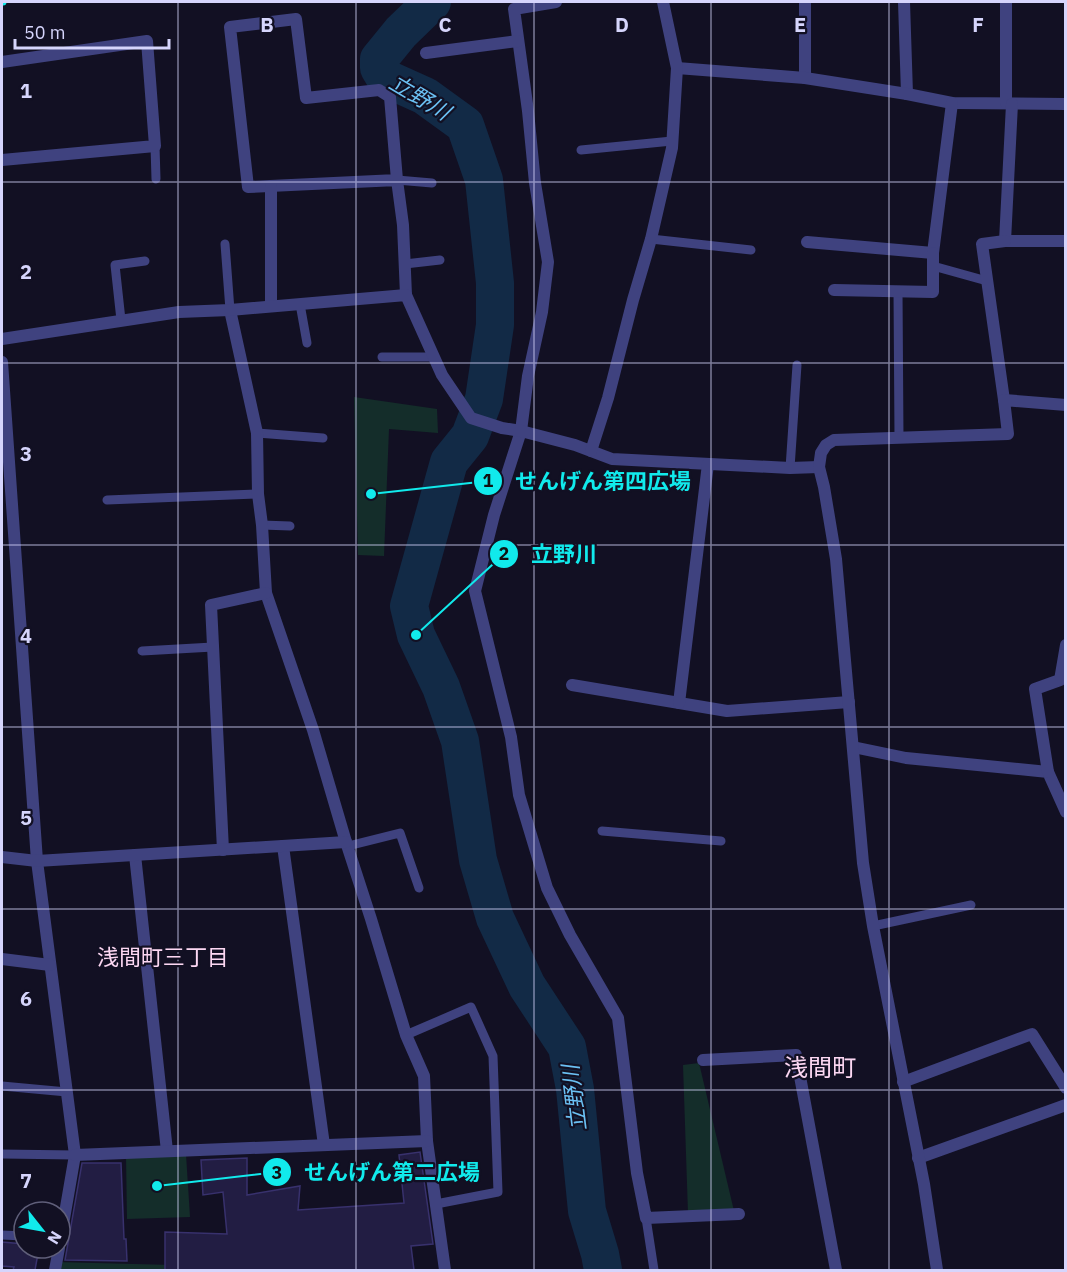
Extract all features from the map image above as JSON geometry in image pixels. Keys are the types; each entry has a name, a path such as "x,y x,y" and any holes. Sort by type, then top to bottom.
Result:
{"street":[{"path":"556,2 514,9 535,183 548,262 542,312 528,376 520,431 494,515 475,591 511,737 519,795 547,888 570,935 618,1018 646,1218 739,1214"},
{"path":"591,451 608,398 651,239 672,148 677,68 663,2"},
{"path":"805,2 806,78"},
{"path":"904,2 907,94"},
{"path":"1005,241 1009,104 1006,2"},
{"path":"397,180 248,187 230,27 296,20 306,98 379,90 390,97 397,180 404,225 406,295 442,375 471,418 591,451 612,459 790,468 819,467"},
{"path":"2,62 147,41 155,146 2,160"},
{"path":"426,53 518,41"},
{"path":"677,68 806,78 952,103 1065,104"},
{"path":"834,290 933,292 933,253 952,103"},
{"path":"271,187 271,306"},
{"path":"937,1270 863,863 836,559 819,467 821,453 826,445 834,440 1008,434 982,244 1005,241 1065,241"},
{"path":"807,242 933,253"},
{"path":"2,339 179,312 230,310 406,295"},
{"path":"230,310 257,433 258,494 266,593 313,730 405,1035 424,1076 427,1141 445,1270"},
{"path":"2,362 37,861 75,1155 67,1200"},
{"path":"1004,400 1065,405"},
{"path":"679,703 708,464"},
{"path":"223,850 211,605 266,593"},
{"path":"1065,645 1063,680 1035,689 1048,772 1065,813"},
{"path":"572,685 727,711 849,702"},
{"path":"853,747 906,758 1048,772"},
{"path":"2,857 37,861 347,844"},
{"path":"283,846 324,1145"},
{"path":"135,855 167,1151"},
{"path":"2,959 50,965"},
{"path":"903,1082 1032,1034 1065,1088"},
{"path":"703,1060 796,1055 836,1270"},
{"path":"918,1158 1065,1105"},
{"path":"75,1155 427,1141"}],"lane":[{"path":"580,150 672,141"},
{"path":"155,146 156,179"},
{"path":"397,180 432,183"},
{"path":"651,239 751,250"},
{"path":"225,243 230,310"},
{"path":"405,264 440,260"},
{"path":"121,320 115,265 146,261"},
{"path":"933,266 987,281"},
{"path":"898,291 899,438"},
{"path":"300,304 307,343"},
{"path":"382,357 434,357"},
{"path":"790,468 797,365"},
{"path":"257,433 323,438"},
{"path":"107,500 258,494"},
{"path":"262,525 290,526"},
{"path":"142,651 213,647"},
{"path":"602,831 721,842"},
{"path":"347,844 400,833 419,888"},
{"path":"873,926 971,905"},
{"path":"405,1035 471,1007 493,1056 498,1192 436,1204"},
{"path":"2,1086 67,1092"},
{"path":"2,1154 75,1155"},
{"path":"646,1218 654,1270"}],"green space":[{"path":"354,397 437,409 438,433 389,429 384,556 358,555"},
{"path":"699,1063 734,1211 688,1213 683,1065"},
{"path":"186,1154 190,1217 127,1219 126,1156"},
{"path":"56,1262 173,1265 167,1270 55,1270"}],"building":[{"path":"420,1152 433,1244 411,1246 414,1270 165,1270 165,1232 227,1234 223,1192 203,1195 201,1160 247,1158 247,1195 300,1186 298,1210 404,1203 399,1155"},
{"path":"82,1163 121,1163 127,1261 65,1260 72,1260 72,1220"},
{"path":"2,1242 12,1243 12,1260 37,1260 35,1270 13,1270 14,1267 2,1266"}],"waterway":[{"name":"立野川","path":"432,2 401,32 379,59 379,68 385,78 425,96 465,125 484,180 495,283 495,325 484,399 470,436 449,462 409,606 416,635 441,687 460,741 478,860 495,918 527,986 567,1047 575,1089 587,1211 603,1270"}],"place":[{"name":"せんげん第四広場","path":"371,494"},
{"name":"立野川","path":"416,635"},
{"name":"せんげん第二広場","path":"157,1186"}],"district":[{"name":"浅間町三丁目","path":"163,957"},
{"name":"浅間町","path":"820,1068"}]}
